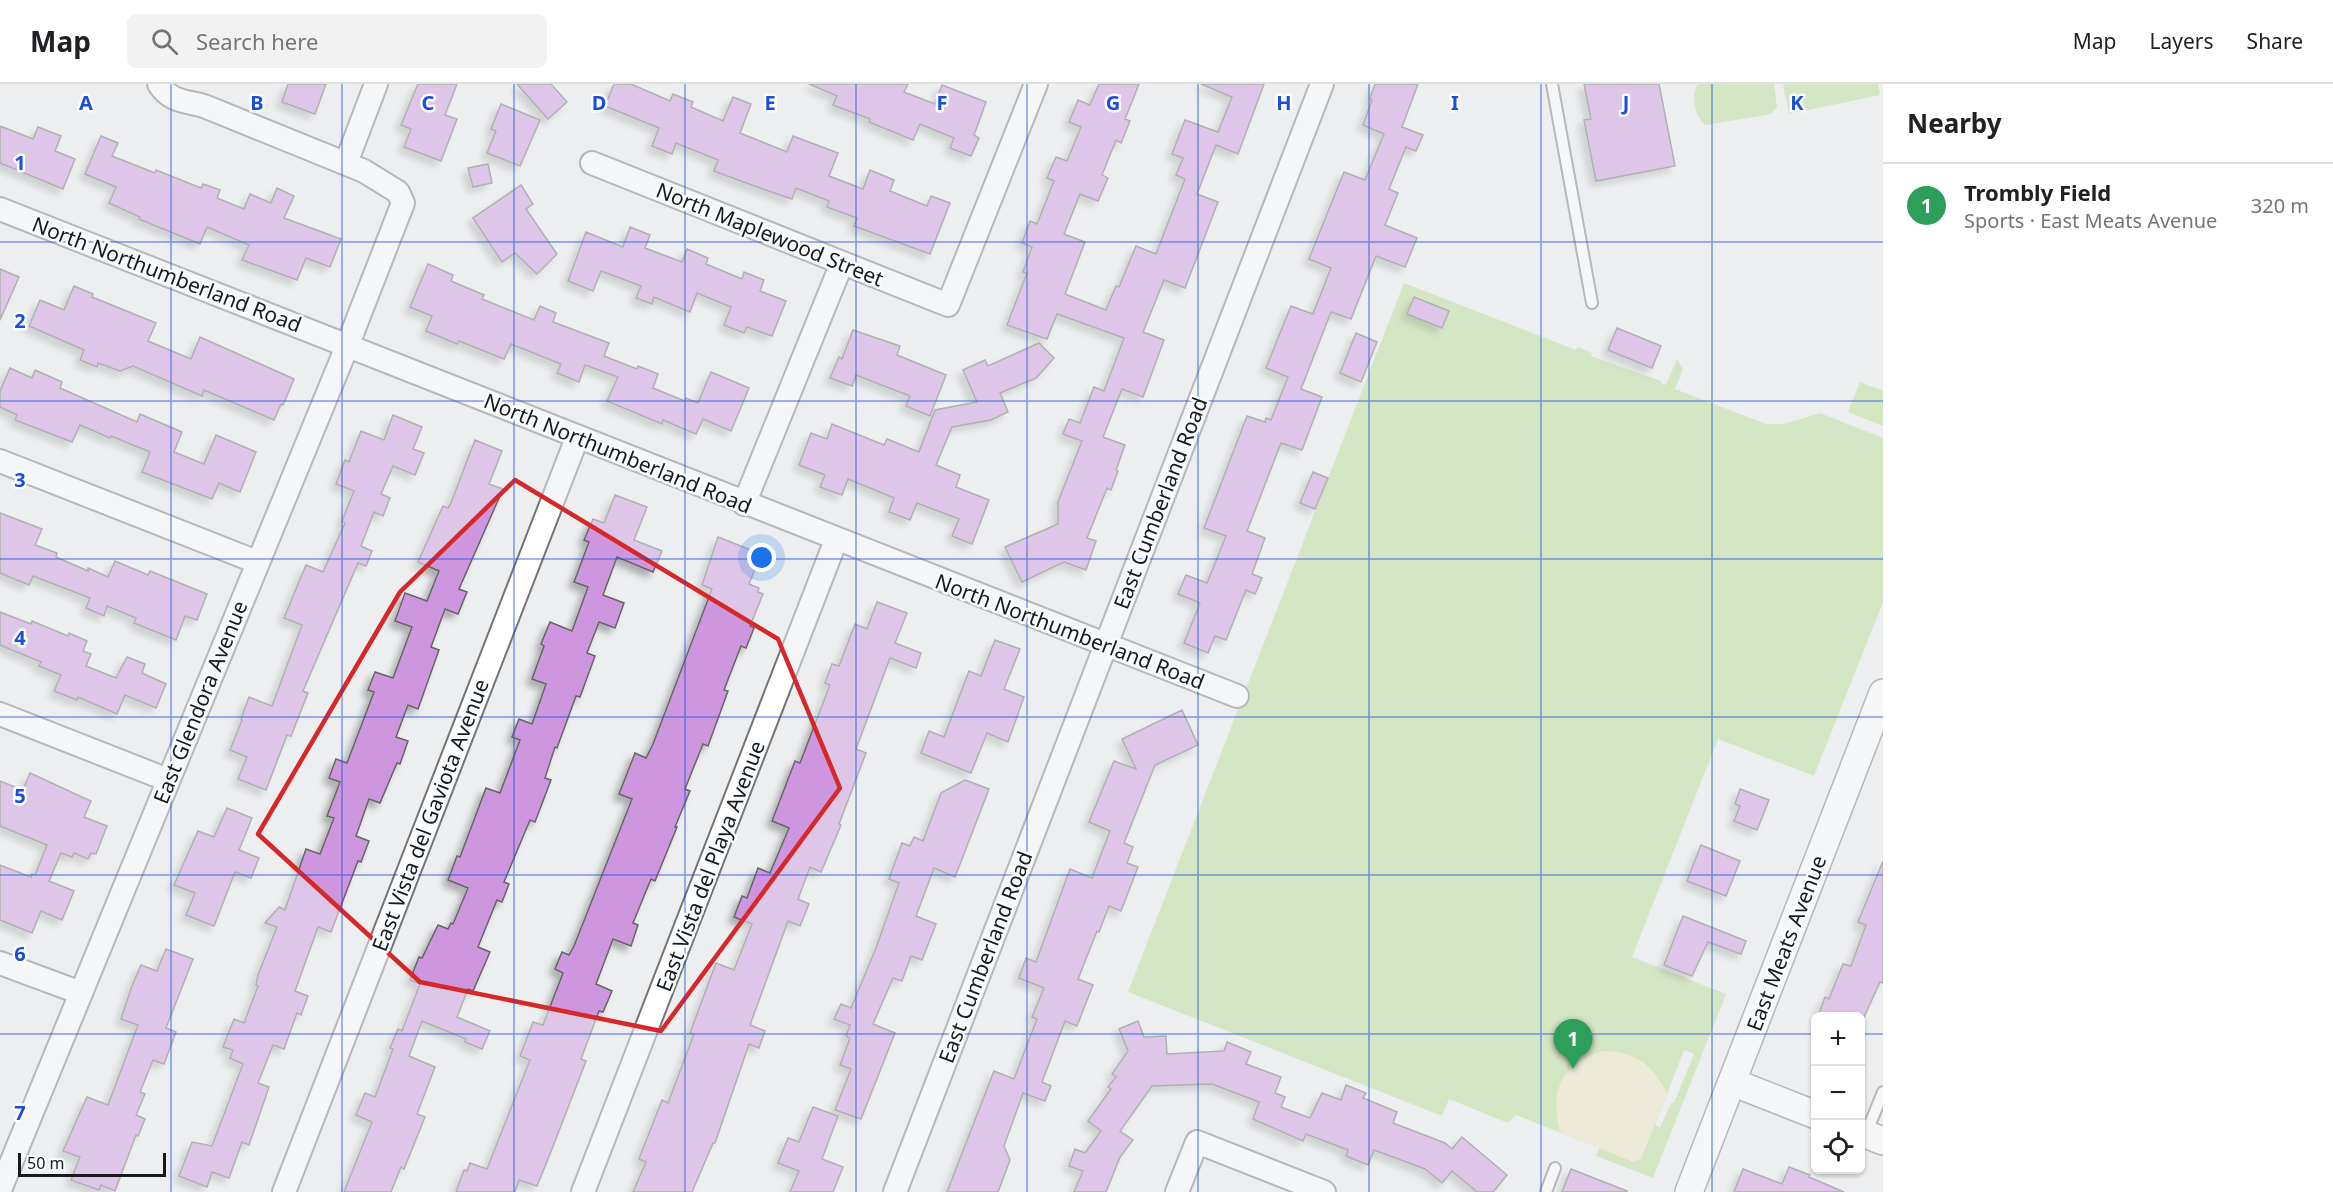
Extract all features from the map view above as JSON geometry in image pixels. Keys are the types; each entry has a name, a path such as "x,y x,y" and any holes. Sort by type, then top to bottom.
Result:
{"street":[{"path":"159,84 165,93 180,101 204,106 346,163 376,84"},
{"name":"North Maplewood Street","path":"592,163 948,305 1036,84"},
{"name":"East Cumberland Road","path":"895,1192 1322,84"},
{"name":"East Glendora Avenue","path":"0,1190 400,215 403,203 398,192 346,163"},
{"name":"North Northumberland Road","path":"0,209 348,344 744,504 1237,696"},
{"path":"744,504 842,263"},
{"name":"East Vista del Gaviota Avenue","path":"284,1192 577,438"},
{"path":"0,461 257,562"},
{"name":"East Vista del Playa Avenue","path":"583,1192 837,540"},
{"name":"East Meats Avenue","path":"1689,1192 1883,693"},
{"path":"0,714 168,780"},
{"path":"0,963 81,993"},
{"path":"1732,1082 1811,1113"},
{"path":"1177,1192 1197,1142 1324,1192"}],"lane":[{"path":"1552,84 1592,303"},
{"path":"1870,1136 1883,1092"},
{"path":"1546,1192 1555,1168"}],"highlighted area":[{"path":"515,480 778,639 840,788 661,1031 420,982 258,834 400,592"}],"green space":[{"path":"1698,84 1774,84 1777,107 1771,114 1706,125 1699,117 1695,106 1694,94"},
{"path":"1783,84 1878,84 1880,95 1789,114"},
{"path":"1404,283 1576,350 1578,347 1592,353 1591,356 1661,381 1666,385 1677,359 1683,369 1675,389 1766,424 1784,424 1820,413 1883,438 1883,602 1814,776 1718,739 1632,957 1726,994 1653,1178 1596,1156 1599,1148 1516,1115 1508,1123 1449,1099 1442,1116 1128,992","holes":["1684,1050 1694,1054 1674,1103 1671,1103 1660,1128 1655,1125"]},
{"path":"1860,382 1883,391 1883,426 1848,412"}],"sand":[{"path":"1603,1051 1625,1054 1642,1062 1649,1067 1667,1093 1641,1159 1633,1162 1560,1132 1556,1103 1562,1081 1577,1063"}],"building":[{"path":"288,84 326,84 315,114 282,102"},
{"path":"418,84 457,84 445,115 457,119 441,161 404,147 411,129 401,125"},
{"path":"517,84 551,84 567,102 548,119"},
{"path":"614,84 631,84 670,101 673,94 693,102 691,107 723,121 733,97 751,104 740,133 787,152 793,136 838,153 829,176 863,189 870,170 894,180 890,191 927,206 931,196 950,203 930,254 854,226 857,218 827,207 829,201 796,188 792,199 714,171 718,160 676,143 672,154 652,146 659,128 605,106"},
{"path":"809,84 908,84 904,92 935,104 942,85 986,102 974,135 979,138 971,156 950,148 954,138 920,124 913,140 869,122 870,119 833,105 837,96"},
{"path":"1099,84 1139,84 1125,119 1130,121 1121,143 1116,140 1102,175 1108,178 1098,201 1080,194 1064,234 1085,242 1065,294 1106,310 1116,286 1119,287 1136,246 1156,254 1185,179 1176,175 1183,158 1172,154 1185,120 1218,132 1232,97 1201,84 1264,84 1238,154 1216,145 1197,194 1218,202 1185,288 1164,280 1143,332 1164,340 1143,397 1122,389 1103,437 1125,445 1111,490 1107,488 1087,538 1096,541 1086,570 1064,562 1022,582 1005,547 1058,524 1058,502 1082,441 1063,434 1069,419 1080,423 1094,387 1104,391 1124,338 1057,314 1047,339 1007,325 1027,273 1023,272 1032,247 1022,243 1030,221 1037,224 1054,181 1047,178 1056,157 1067,161 1081,127 1069,122 1078,100 1090,105"},
{"path":"1375,84 1418,84 1402,127 1423,135 1416,151 1406,147 1389,189 1398,193 1385,225 1417,238 1405,267 1376,256 1351,319 1331,312 1301,389 1322,397 1302,450 1281,443 1247,531 1265,538 1252,574 1262,578 1255,594 1246,590 1226,640 1215,636 1208,653 1184,643 1200,603 1178,594 1186,575 1207,583 1226,536 1204,528 1247,416 1265,422 1266,418 1271,420 1288,377 1266,368 1291,306 1313,314 1331,268 1309,259 1344,172 1365,180 1384,134 1363,125"},
{"path":"1584,84 1659,84 1675,166 1596,181 1584,120 1591,119"},
{"path":"501,104 540,120 520,166 487,153 496,131 491,129"},
{"path":"0,126 33,139 38,127 61,136 55,151 75,159 63,189 0,163"},
{"path":"101,136 118,143 112,156 201,188 203,184 220,190 217,198 244,209 250,194 271,203 277,188 294,196 284,218 341,239 330,267 306,258 297,280 242,260 249,245 207,227 200,244 139,219 140,217 109,203 116,187 85,174"},
{"path":"488,164 492,183 473,187 468,168"},
{"path":"521,185 533,204 526,209 557,254 537,274 515,253 502,262 473,218"},
{"path":"630,227 650,235 645,248 682,262 687,249 708,258 706,264 742,279 744,272 764,280 760,291 786,301 772,336 747,327 744,333 724,325 731,307 697,293 690,312 654,297 652,304 636,298 641,286 601,271 593,291 568,281 586,232 623,247"},
{"path":"428,264 453,275 451,281 484,295 482,299 534,320 540,306 556,313 553,322 609,343 604,356 637,369 638,366 658,374 653,388 685,401 686,398 698,403 711,372 749,388 731,431 703,419 696,434 663,420 662,424 607,401 618,377 585,365 579,382 557,373 561,364 511,344 504,359 426,331 432,316 410,307"},
{"path":"0,269 19,277 0,320"},
{"path":"74,286 93,294 92,297 156,323 148,341 191,359 200,337 294,379 274,420 204,390 202,396 133,366 120,371 98,363 97,367 80,360 84,350 29,326 40,300 64,310"},
{"path":"1414,297 1449,311 1442,328 1407,314"},
{"path":"1617,328 1661,346 1652,368 1608,350"},
{"path":"853,330 900,346 897,355 946,375 930,416 906,406 910,396 856,375 852,386 830,378 839,357 842,359"},
{"path":"1356,333 1377,342 1361,382 1340,373"},
{"path":"1039,343 1054,358 1036,378 1000,393 1008,412 991,420 952,427 936,465 960,475 956,487 989,500 972,544 952,536 959,519 917,503 910,520 889,512 894,498 848,479 842,495 820,487 825,475 799,465 811,433 827,439 832,424 884,445 887,439 919,452 935,410 977,402 963,370 985,360 988,366"},
{"path":"10,368 32,378 35,370 62,382 60,388 137,422 140,414 182,432 174,452 204,464 216,435 256,452 240,492 219,483 212,499 142,472 150,452 111,436 110,438 80,425 72,442 15,420 17,415 0,407 0,391"},
{"path":"393,415 422,427 413,449 424,453 415,475 393,466 381,494 390,498 383,516 374,512 361,546 372,551 366,566 358,563 303,691 308,693 291,736 287,735 266,790 238,779 247,757 230,750 249,697 272,706 302,625 284,618 306,565 323,572 345,523 342,521 354,491 336,484 345,460 349,462 361,431 384,440"},
{"path":"475,440 502,451 489,484 503,489 459,589 467,592 458,614 445,609 431,647 439,650 418,709 408,705 396,737 408,741 400,764 397,763 380,803 369,799 356,836 369,841 361,862 358,861 331,932 318,927 295,991 308,996 301,1015 297,1013 284,1049 273,1045 258,1083 269,1087 249,1145 242,1142 229,1178 212,1172 207,1187 179,1176 192,1142 212,1146 243,1064 230,1058 233,1050 223,1047 234,1019 244,1023 258,986 256,985 258,975 277,927 265,923 279,907 285,910 306,849 320,854 334,818 327,816 340,782 329,778 336,759 347,763 374,692 368,690 375,672 393,678 412,627 395,621 405,593 427,601 439,571 418,562 443,506 448,508 451,503"},
{"path":"1313,472 1328,478 1315,509 1300,503"},
{"path":"615,495 647,507 634,540 662,551 653,572 617,557 603,595 624,603 615,628 599,622 587,653 595,656 580,697 576,696 557,748 555,747 545,778 551,780 535,822 530,820 504,882 509,884 502,902 497,900 478,947 490,952 473,991 468,989 457,1017 490,1031 482,1049 465,1042 466,1039 422,1021 409,1056 435,1067 417,1114 425,1117 404,1169 401,1167 391,1192 344,1192 372,1122 356,1115 365,1093 375,1097 393,1049 390,1048 398,1029 402,1031 420,984 410,980 419,957 422,958 438,925 448,929 451,923 453,924 468,888 448,880 457,856 460,857 486,788 500,793 520,740 512,737 519,719 532,724 546,684 532,679 544,646 541,644 550,622 572,631 588,587 574,582 589,542 584,540 593,519 604,523"},
{"path":"0,513 42,529 35,545 57,553 56,557 88,571 88,568 108,577 115,561 148,575 150,571 207,594 197,620 185,616 176,640 134,623 136,618 107,606 104,616 86,608 90,598 33,576 29,585 0,573"},
{"path":"718,537 761,554 749,584 759,588 758,592 763,594 750,626 754,628 746,648 741,646 724,690 728,691 708,746 703,744 685,789 690,791 675,827 677,827 655,881 651,879 633,923 638,925 631,946 613,939 596,984 612,991 603,1012 599,1011 581,1059 586,1061 552,1149 537,1186 519,1180 515,1192 456,1192 464,1170 467,1171 470,1163 487,1169 530,1060 520,1056 533,1022 543,1025 563,973 555,969 562,952 569,955 574,946 632,799 619,794 635,753 646,758 653,744 712,589 702,585"},
{"path":"877,602 907,613 895,643 921,653 916,668 890,658 856,749 866,753 839,824 841,825 821,872 810,867 798,899 809,904 800,926 788,921 750,1025 765,1031 759,1048 749,1044 715,1143 713,1143 692,1192 633,1192 646,1162 639,1159 662,1100 668,1103 694,1034 690,1033 716,963 734,970 752,924 734,917 742,896 747,898 758,868 770,873 789,828 772,821 795,761 800,763 830,685 825,683 832,664 839,666 855,624 867,629"},
{"path":"0,612 31,624 32,621 68,636 69,633 87,641 83,651 91,654 86,666 116,678 127,657 145,664 142,673 166,684 156,708 125,695 117,714 78,697 77,700 54,691 61,675 39,666 41,662 0,645"},
{"path":"995,640 1020,649 1004,689 1024,697 1008,742 987,733 971,773 921,753 929,731 944,737 969,671 981,676"},
{"path":"1182,710 1198,745 1155,765 1124,843 1133,847 1127,863 1138,867 1121,911 1109,906 1099,932 1097,931 1078,979 1093,985 1077,1026 1065,1021 1042,1082 1051,1086 1045,1101 1023,1093 1004,1146 1010,1160 998,1192 947,1192 994,1071 1014,1079 1037,1019 1032,1017 1044,988 1019,978 1026,958 1036,962 1070,869 1092,878 1110,831 1089,822 1114,761 1136,769 1122,739"},
{"path":"30,773 91,801 84,817 107,826 96,854 91,853 88,859 74,853 72,857 61,853 49,881 74,891 62,920 41,911 32,933 0,920 0,865 31,877 32,874 35,875 47,845 0,826 0,781 23,790"},
{"path":"965,780 989,789 955,877 934,868 916,916 936,924 922,960 911,956 902,981 893,978 873,1024 895,1033 861,1119 835,1110 851,1069 840,1065 850,1038 846,1036 850,1025 834,1019 841,1004 851,1008 876,948 899,883 889,879 902,843 910,846 914,837 923,841 941,793"},
{"path":"1740,789 1769,800 1757,830 1734,821 1740,806 1735,804"},
{"path":"227,808 252,818 239,850 259,858 251,878 235,872 214,926 186,915 195,893 174,885 198,831 214,837"},
{"path":"1701,845 1740,861 1726,896 1687,881"},
{"path":"1883,861 1883,983 1880,982 1865,1015 1865,1012 1820,1012 1825,997 1829,999 1843,964 1851,966 1866,925 1858,922"},
{"path":"1683,916 1746,941 1741,954 1708,942 1692,976 1664,965"},
{"path":"166,949 193,959 166,1028 176,1032 164,1064 153,1060 140,1092 145,1094 136,1115 145,1119 138,1136 136,1135 115,1191 101,1185 99,1190 71,1180 80,1157 63,1151 87,1097 108,1105 138,1025 121,1019 132,986 141,965 157,971"},
{"path":"1138,1021 1144,1037 1166,1036 1167,1054 1224,1051 1227,1042 1251,1052 1246,1064 1281,1077 1275,1093 1285,1097 1281,1107 1310,1118 1322,1093 1341,1100 1346,1085 1366,1093 1363,1098 1397,1112 1393,1123 1445,1143 1452,1149 1462,1137 1507,1175 1493,1192 1477,1192 1452,1171 1442,1183 1425,1169 1374,1150 1368,1165 1346,1156 1348,1150 1306,1134 1303,1141 1253,1119 1259,1102 1212,1084 1152,1086 1120,1131 1133,1140 1120,1157 1106,1192 1074,1192 1083,1171 1069,1166 1075,1149 1085,1153 1101,1131 1088,1121 1111,1089 1108,1087 1116,1077 1112,1074 1128,1051 1119,1029"},
{"path":"813,1107 838,1116 822,1159 843,1167 833,1192 790,1192 799,1171 778,1163 788,1138 799,1142"},
{"path":"1789,1167 1844,1192 1734,1192 1743,1169 1782,1184"},
{"path":"1571,1169 1627,1191 1627,1192 1562,1192"}],"place":[{"name":"Trombly Field","path":"1573,1069"}]}
